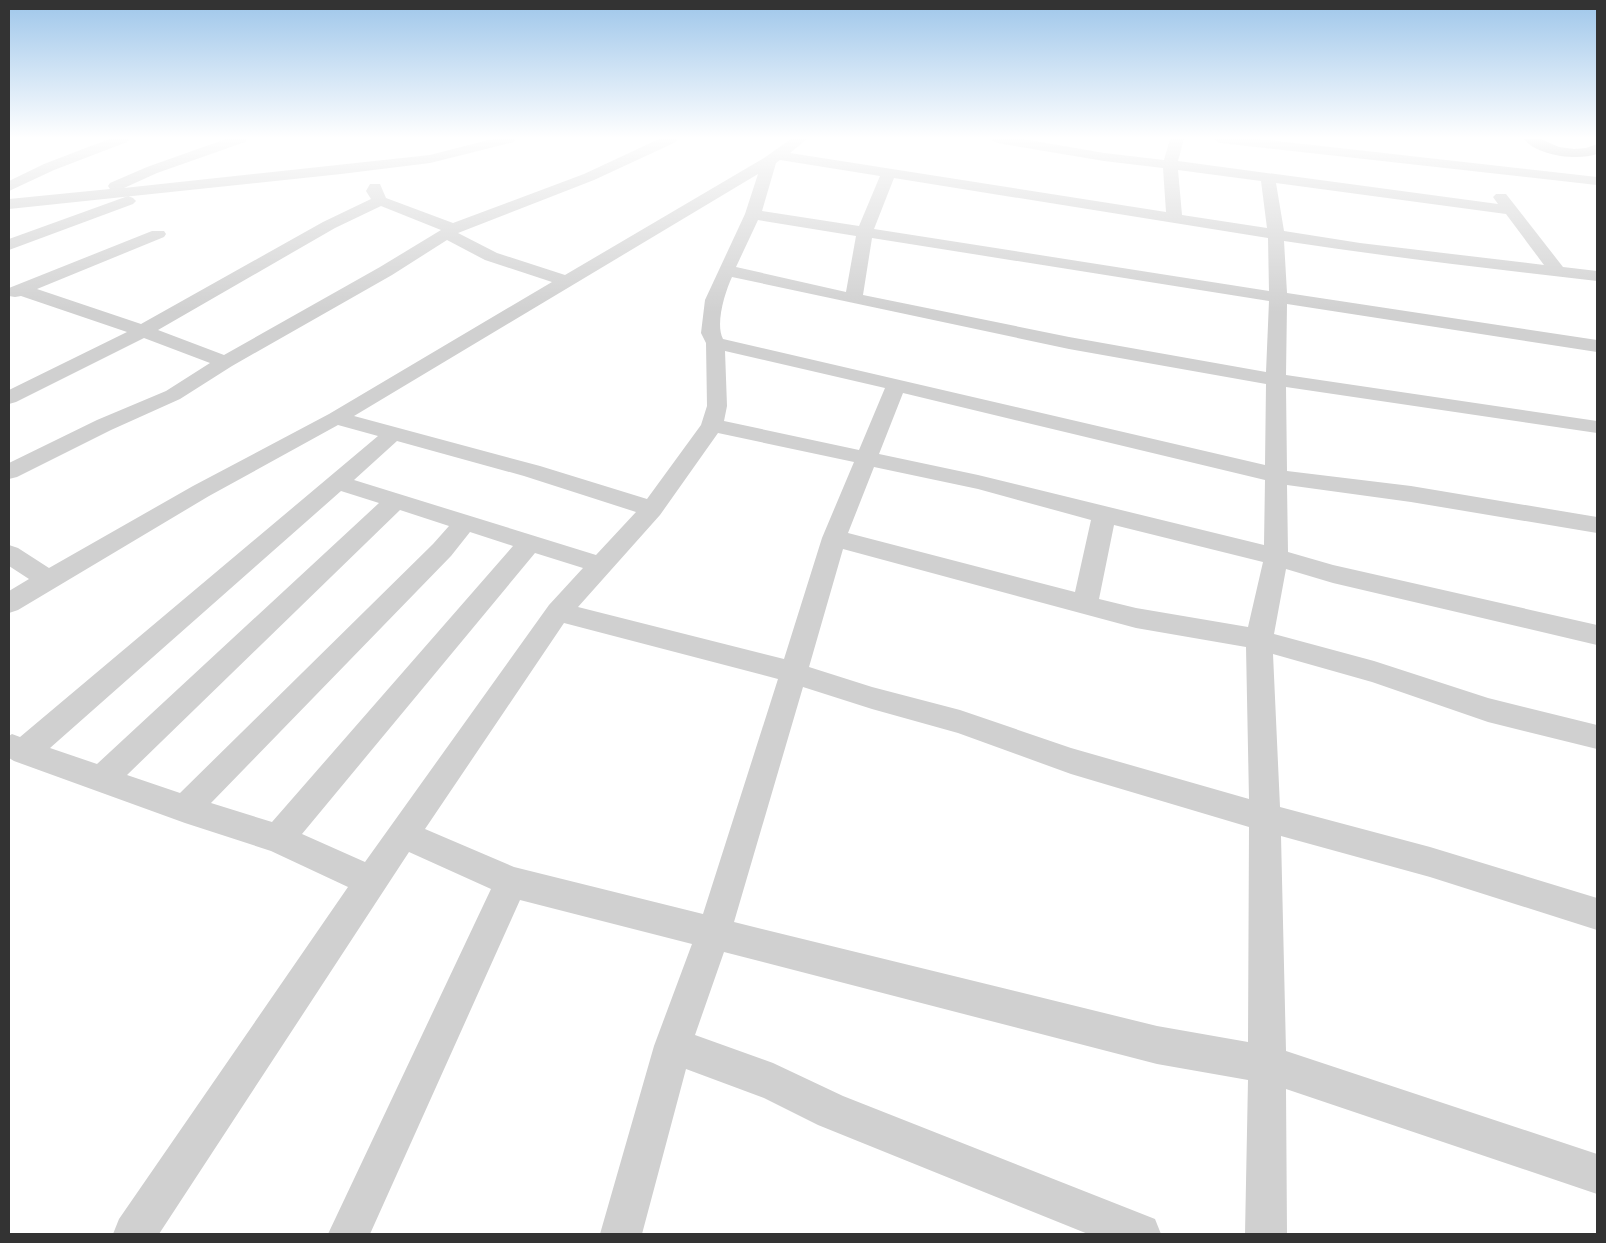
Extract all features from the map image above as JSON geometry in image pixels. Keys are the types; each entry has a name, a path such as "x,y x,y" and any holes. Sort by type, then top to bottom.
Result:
{"street":[{"path":"9,204 83,197"},
{"path":"9,245 79,220 135,197"},
{"path":"377,197 380,201 420,215 450,231 469,248 494,260 566,281"},
{"path":"9,472 104,425 173,395 224,362 386,271 450,231 534,197"},
{"path":"9,603 201,491 336,418 707,197"},
{"path":"134,1234 371,880 558,612 652,509 686,464 712,425 717,406 715,343 710,333 714,300 759,197"},
{"path":"854,298 865,231 879,197"},
{"path":"1041,197 1276,233 1360,248 1597,276"},
{"path":"1172,197 1174,218"},
{"path":"1266,1234 1268,1064 1265,818 1259,640 1276,557 1275,475 1278,298 1276,233 1271,197"},
{"path":"1412,197 1511,210"},
{"path":"1501,197 1560,273"},
{"path":"9,398 143,331 329,225 380,201"},
{"path":"753,214 1278,298 1597,346"},
{"path":"15,292 158,234"},
{"path":"727,270 1069,343 1276,380 1597,427"},
{"path":"15,292 143,331 224,362"},
{"path":"715,343 1295,480 1411,494 1597,525"},
{"path":"621,1234 673,1046 742,848 834,538 896,385"},
{"path":"336,418 532,471 652,509"},
{"path":"712,425 978,482 1276,557 1333,574 1597,635"},
{"path":"16,749 394,433"},
{"path":"337,482 601,565"},
{"path":"102,779 396,500"},
{"path":"1085,606 1104,515"},
{"path":"185,809 442,550 466,522"},
{"path":"834,538 1085,606 1136,618 1241,635 1365,670 1488,710 1597,737"},
{"path":"278,839 530,542"},
{"path":"9,554 49,580"},
{"path":"558,612 793,674 960,722 1071,761 1265,818 1430,862 1597,914"},
{"path":"16,749 185,809 278,839 371,880"},
{"path":"404,835 511,882 1157,1045 1268,1064 1597,1174"},
{"path":"349,1234 511,882"},
{"path":"673,1046 773,1082 841,1115 1140,1234"}]}
